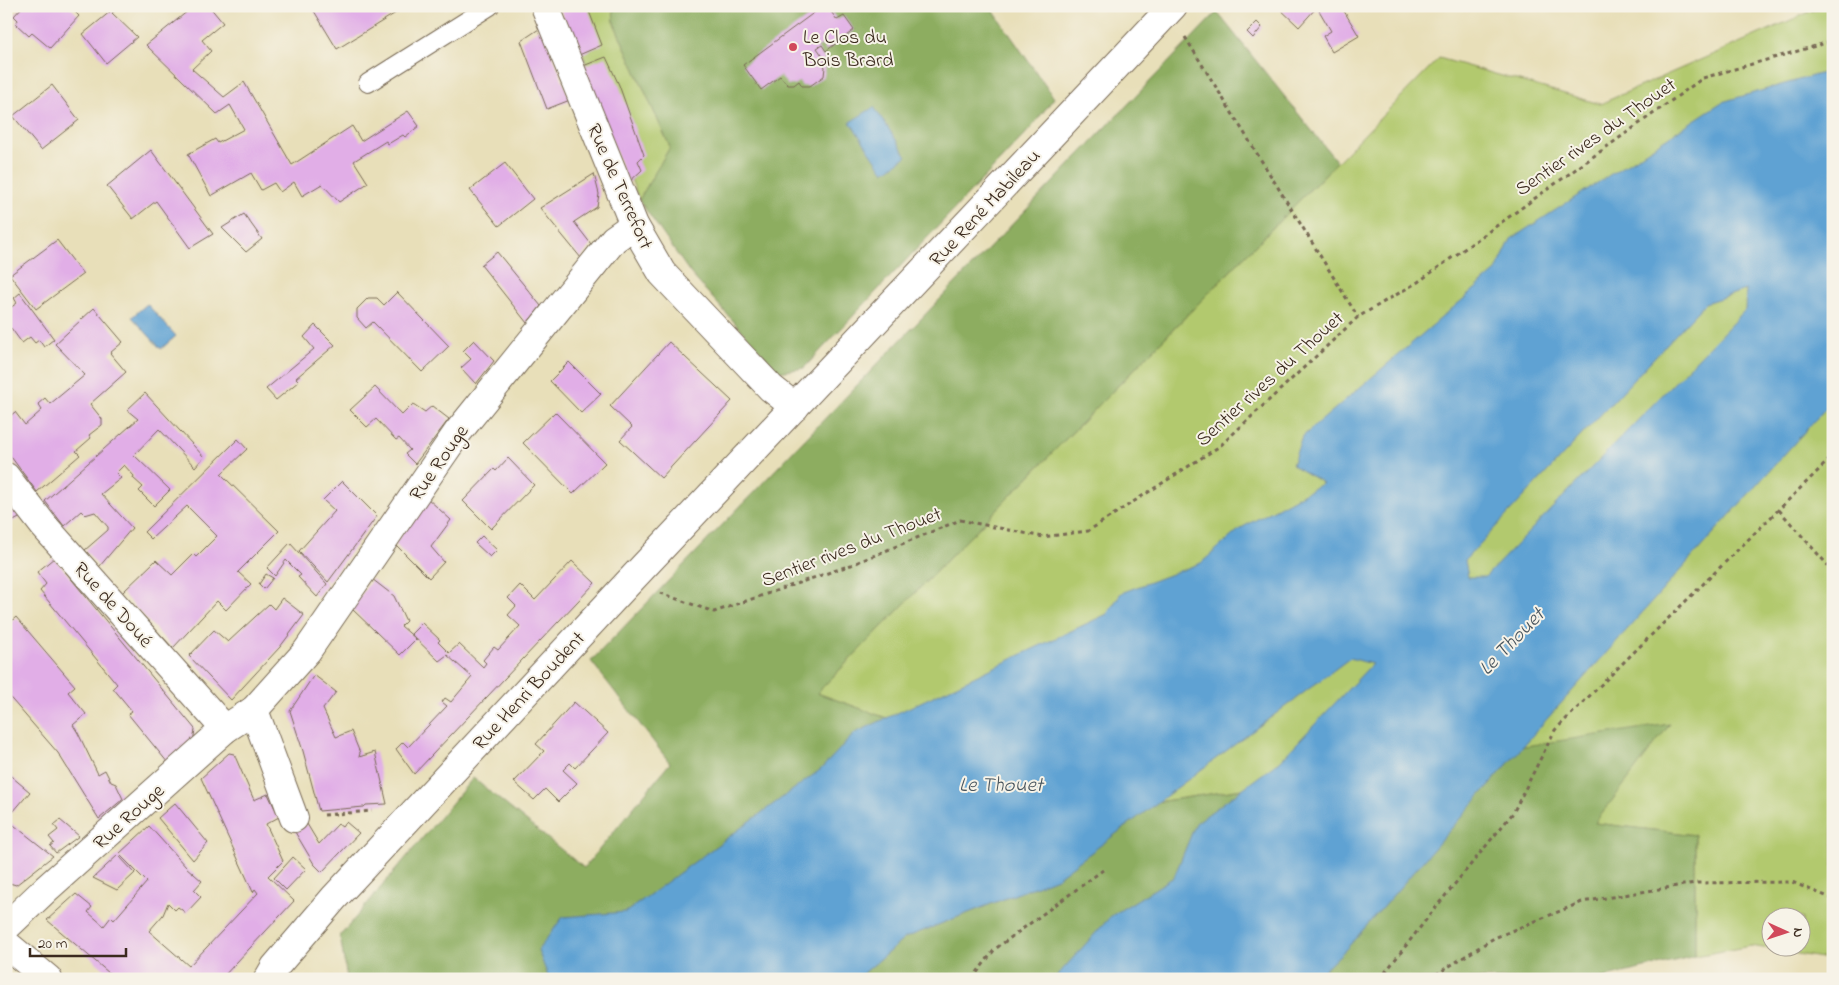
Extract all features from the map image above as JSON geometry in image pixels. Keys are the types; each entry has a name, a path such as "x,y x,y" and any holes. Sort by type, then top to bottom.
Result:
{"street":[{"name":"Rue de Terrefort","path":"545,6 634,225 662,273 771,388 794,407"},
{"name":"Rue René Mabileau","path":"794,407 1171,9"},
{"name":"Rue Rouge","path":"6,927 225,729 254,710 307,651 458,432 614,239 634,225"},
{"name":"Rue Henri Boudent","path":"268,979 275,967 334,898 794,407"},
{"name":"Rue de Doué","path":"6,477 44,526 225,729"},
{"path":"254,710 294,818"},
{"path":"6,944 48,979"}],"lane":[{"path":"368,83 490,6"}],"path":[{"path":"1171,9 1358,317"},
{"name":"Sentier rives du Thouet","path":"629,582 714,612 851,565 960,520 1043,537 1088,531 1220,446 1358,317 1418,282 1703,78 1833,41"},
{"path":"1380,979 1513,813 1555,730 1656,628 1833,456"},
{"path":"1778,510 1833,571"},
{"path":"294,818 380,811 406,822"},
{"path":"972,979 995,949 1103,870"},
{"path":"1429,979 1494,938 1582,902 1695,883 1792,882 1833,899"}],"green space":[{"path":"564,6 613,6 614,23 670,147 639,200"},
{"path":"613,6 990,6 1054,98 1031,128 804,368 779,372 691,274 639,200 670,147 614,23"},
{"path":"1823,6 1833,6 1833,960 1812,956 1812,908 1762,908 1762,948 1751,946 1695,956 1695,835 1594,823 1669,725 1131,806 817,693 1439,58 1600,104"},
{"path":"1217,12 1337,162 817,693 1131,806 1670,724 1595,823 1695,835 1695,956 1598,979 347,979 340,936 473,778 584,868 670,763 591,661"}],"water":[{"name":"Le Thouet","path":"1833,70 1833,400 1539,728 1348,947 1315,979 1054,979 1111,916 1174,877 1196,823 1280,761 1372,664 1350,658 1057,878 905,938 857,979 549,979 538,950 563,917 626,912 820,770 855,733 1107,614 1121,593 1201,563 1241,528 1323,483 1292,465 1302,437 1496,271 1511,239 1722,102","holes":["1746,290 1745,310 1485,577 1468,577 1465,560 1705,303"]},
{"path":"874,107 907,156 884,172 850,122"},
{"path":"147,304 176,336 161,349 132,317"}],"building":[{"path":"23,6 69,6 79,16 50,48 32,33 29,36 16,24 18,20 14,16"},
{"path":"105,6 120,6 112,13 137,37 106,63 83,34 111,11"},
{"path":"194,6 209,6 223,23 202,40 211,51 192,69 224,97 244,82 292,165 352,126 361,141 408,111 419,126 405,137 403,135 388,144 386,141 354,161 368,183 339,202 322,184 302,196 294,182 280,192 274,183 261,190 251,173 211,196 188,154 215,139 218,143 244,129 230,105 217,114 146,45"},
{"path":"311,6 407,6 337,49"},
{"path":"559,6 587,6 602,45 579,55"},
{"name":"Le Clos du Bois Brard","path":"823,6 827,6 837,20 844,16 854,30 826,51 822,45 817,48 826,61 823,63 825,67 824,76 810,86 802,86 799,81 794,85 788,85 780,76 761,90 743,65"},
{"path":"1277,6 1341,6 1359,36 1332,52 1323,36 1331,31 1317,7 1299,27"},
{"path":"1257,22 1262,27 1253,38 1247,32"},
{"path":"542,27 570,100 547,109 521,41"},
{"path":"606,57 619,85 644,155 638,161 642,170 628,183 583,66"},
{"path":"52,85 79,120 41,150 13,116"},
{"path":"151,150 213,234 190,248 156,201 133,219 107,186"},
{"path":"505,163 533,199 499,226 470,190"},
{"path":"594,174 599,194 597,207 574,222 591,244 581,258 540,208"},
{"path":"244,214 262,239 246,252 222,228"},
{"path":"57,240 83,274 36,309 10,275"},
{"path":"497,252 541,306 527,323 481,265"},
{"path":"397,292 449,346 422,372 373,322 366,328 357,318 357,309 368,298 377,298 384,305"},
{"path":"20,293 54,339 44,347 39,340 35,343 30,337 22,343 11,328 8,331 6,328 6,311 17,303 14,298"},
{"path":"94,308 123,342 110,353 126,372 90,404 102,419 102,425 89,435 91,438 76,451 80,455 37,492 6,450 6,411 10,416 15,412 25,425 42,410 38,404 45,398 50,404 85,375 55,344"},
{"path":"315,325 335,345 296,378 299,381 276,400 266,389 314,349 304,337"},
{"path":"474,340 494,361 476,384 461,368 471,359 463,351"},
{"path":"669,342 732,401 661,478 620,440 632,427 610,406"},
{"path":"569,362 601,394 581,413 550,381"},
{"path":"375,387 402,415 413,404 425,412 432,406 449,419 415,464 405,454 410,450 399,438 396,440 376,419 367,427 350,410"},
{"path":"145,393 204,457 195,467 159,429 134,455 170,490 154,506 139,491 143,487 133,478 134,476 124,465 116,473 121,478 101,494 132,528 99,567 85,550 108,530 108,527 95,512 85,515 81,511 64,526 45,501 138,419 127,410"},
{"path":"555,412 605,463 573,494 523,443"},
{"path":"238,439 247,449 221,474 279,531 238,572 251,584 226,610 217,601 173,648 122,593 156,560 172,575 193,554 196,557 217,536 187,506 151,539 144,532"},
{"path":"508,458 534,485 491,529 463,501 494,469 496,471"},
{"path":"342,481 377,516 328,582 299,551 335,511 323,500"},
{"path":"426,497 451,520 431,547 444,562 429,578 395,544"},
{"path":"6,499 21,517 6,525"},
{"path":"482,536 497,550 490,557 475,543"},
{"path":"290,543 327,584 317,597 298,577 301,575 286,560 275,576 267,568"},
{"path":"54,558 195,729 193,743 168,763 128,714 132,711 113,688 117,684 40,591 46,584 37,572"},
{"path":"572,561 595,583 414,774 396,749 403,742 408,747 447,706 442,702 445,698 451,702 472,677 447,655 439,661 411,634 422,623 440,640 438,642 449,653 459,644 483,667 486,663 483,660 494,647 498,650 520,626 508,615 516,606 508,598 520,585 535,600"},
{"path":"266,574 273,578 264,589 259,584"},
{"path":"372,579 394,596 406,621 401,626 416,639 400,655 352,609"},
{"path":"282,598 304,615 280,647 231,700 189,656 214,630 228,642 269,604 274,609"},
{"path":"16,617 75,686 68,692 86,714 73,725 98,774 105,770 111,782 116,784 123,799 99,819 58,753 6,693 6,626"},
{"path":"314,675 336,692 323,709 336,737 351,731 360,753 359,757 375,752 387,804 319,811 290,711"},
{"path":"574,702 608,733 575,768 570,763 563,770 577,783 558,802 545,789 534,800 514,782 544,751 536,744"},
{"path":"229,753 234,754 254,800 268,794 279,817 266,824 283,861 268,876 294,901 221,979 116,979 47,920 76,894 92,907 88,912 104,926 111,917 114,920 147,882 119,854 149,826 186,867 202,881 194,890 201,897 186,913 178,907 175,910 168,903 163,915 149,931 189,966 258,893 255,889 253,892 201,778"},
{"path":"6,772 30,792 13,812 6,806"},
{"path":"175,803 208,843 193,860 158,818"},
{"path":"60,820 79,836 56,853 50,846 54,843 49,837 58,830 54,825"},
{"path":"10,822 53,856 16,885 6,882 6,827"},
{"path":"346,822 359,833 322,872 314,864 295,832 307,824 319,844 338,824 342,827"},
{"path":"118,855 135,873 117,890 93,878"},
{"path":"293,857 306,869 286,890 274,878"}],"place":[{"name":"Le Clos du Bois Brard","path":"793,47"}]}
